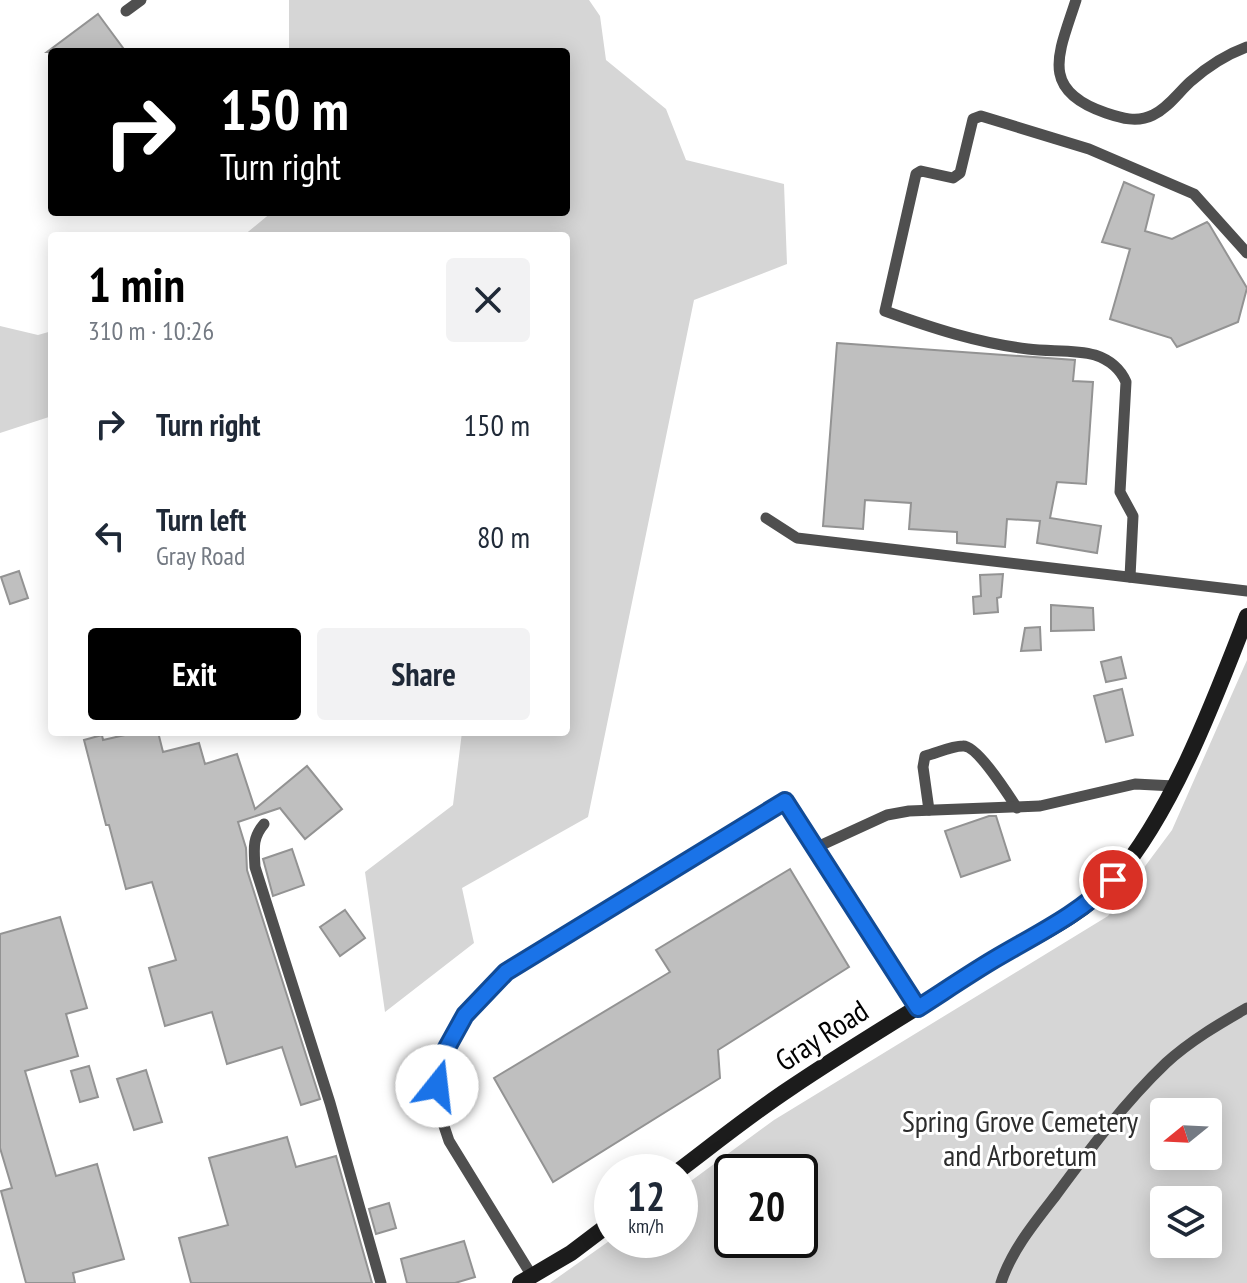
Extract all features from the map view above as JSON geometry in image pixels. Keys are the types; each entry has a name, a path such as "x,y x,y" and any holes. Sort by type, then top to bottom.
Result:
{"street":[{"name":"Gray Road","path":"698,1156 789,1089 1092,901 1113,880 1149,833 1174,786 1247,616"},
{"path":"526,1280 594,1236"}],"lane":[{"path":"126,11 141,0"},
{"path":"1076,0 1059,53 1057,69 1062,85 1069,95 1087,107 1121,118 1136,120 1156,114 1224,56 1247,47"},
{"path":"1130,577 1133,516 1120,492 1126,382 1122,372 1093,355 1026,349 948,334 885,311 916,174 921,171 953,178 960,173 973,119 981,116 1089,149 1194,194 1247,253"},
{"path":"766,518 797,538 1247,591"},
{"path":"929,810 923,767 925,756 963,746 970,747 985,764 1017,808"},
{"path":"815,848 887,815 929,810 1040,806 1135,784 1174,786"},
{"path":"526,1280 449,1141 441,1117 437,1086 444,1053 465,1015 506,972 785,801 918,1008"},
{"path":"264,824 256,833 255,867 330,1103 381,1283"},
{"path":"1001,1283 1004,1272 1031,1228 1098,1139 1166,1063 1215,1026 1247,1008"}],"green space":[{"path":"289,0 589,0 600,16 606,60 666,109 686,160 784,184 787,264 694,300 588,817 462,888 474,943 385,1012 365,872 453,805 462,736 570,736 570,232 248,232 267,216 570,216 570,48 289,48"},
{"path":"0,326 38,335 48,332 48,417 0,433"},
{"name":"Spring Grove Cemetery and Arboretum","path":"1247,660 1247,1283 550,1283 594,1252 594,1258 698,1258 698,1176 714,1164 714,1258 818,1258 818,1154 728,1154 774,1120 1108,916 1172,830"}],"building":[{"path":"98,14 123,48 52,48"},
{"path":"1124,182 1154,195 1145,231 1172,239 1207,222 1209,224 1247,288 1238,322 1177,347 1171,338 1110,319 1130,249 1102,242"},
{"path":"837,343 1075,360 1073,381 1093,382 1086,484 1057,482 1050,518 1101,526 1097,553 1037,543 1040,521 1007,519 1005,547 957,543 957,532 909,529 911,503 865,500 863,529 823,526"},
{"path":"19,571 28,598 10,604 1,577"},
{"path":"1003,574 1001,597 997,598 998,612 974,614 973,597 981,596 980,575"},
{"path":"1051,605 1093,608 1094,630 1051,631"},
{"path":"1040,627 1041,650 1021,651 1025,628"},
{"path":"1121,657 1126,678 1106,682 1101,662"},
{"path":"1122,689 1133,735 1106,742 1094,696"},
{"path":"102,736 103,740 120,736 159,736 163,752 199,743 205,764 237,754 255,809 307,766 342,809 305,839 280,808 238,822 246,848 247,870 320,1099 301,1105 282,1047 227,1064 212,1012 165,1026 149,968 176,960 152,882 126,889 84,740"},
{"path":"996,816 1010,860 961,877 945,831"},
{"path":"292,849 304,885 273,896 263,859"},
{"path":"790,869 849,967 718,1050 720,1078 553,1182 494,1078 670,972 656,950"},
{"path":"345,910 365,938 340,956 320,927"},
{"path":"60,917 87,1008 66,1014 78,1056 25,1071 56,1176 97,1164 124,1259 73,1273 75,1283 26,1283 1,1191 12,1188 0,1148 0,934"},
{"path":"89,1066 98,1097 80,1102 71,1071"},
{"path":"146,1070 162,1122 134,1130 117,1079"},
{"path":"287,1137 296,1167 336,1156 372,1283 191,1283 179,1238 228,1225 209,1158"},
{"path":"389,1203 396,1228 376,1234 369,1209"},
{"path":"464,1241 475,1277 455,1283 407,1283 401,1259"}],"route":[{"path":"437,1086 444,1053 465,1015 506,972 785,801 918,1008 1068,918 1092,901 1113,880"}]}
